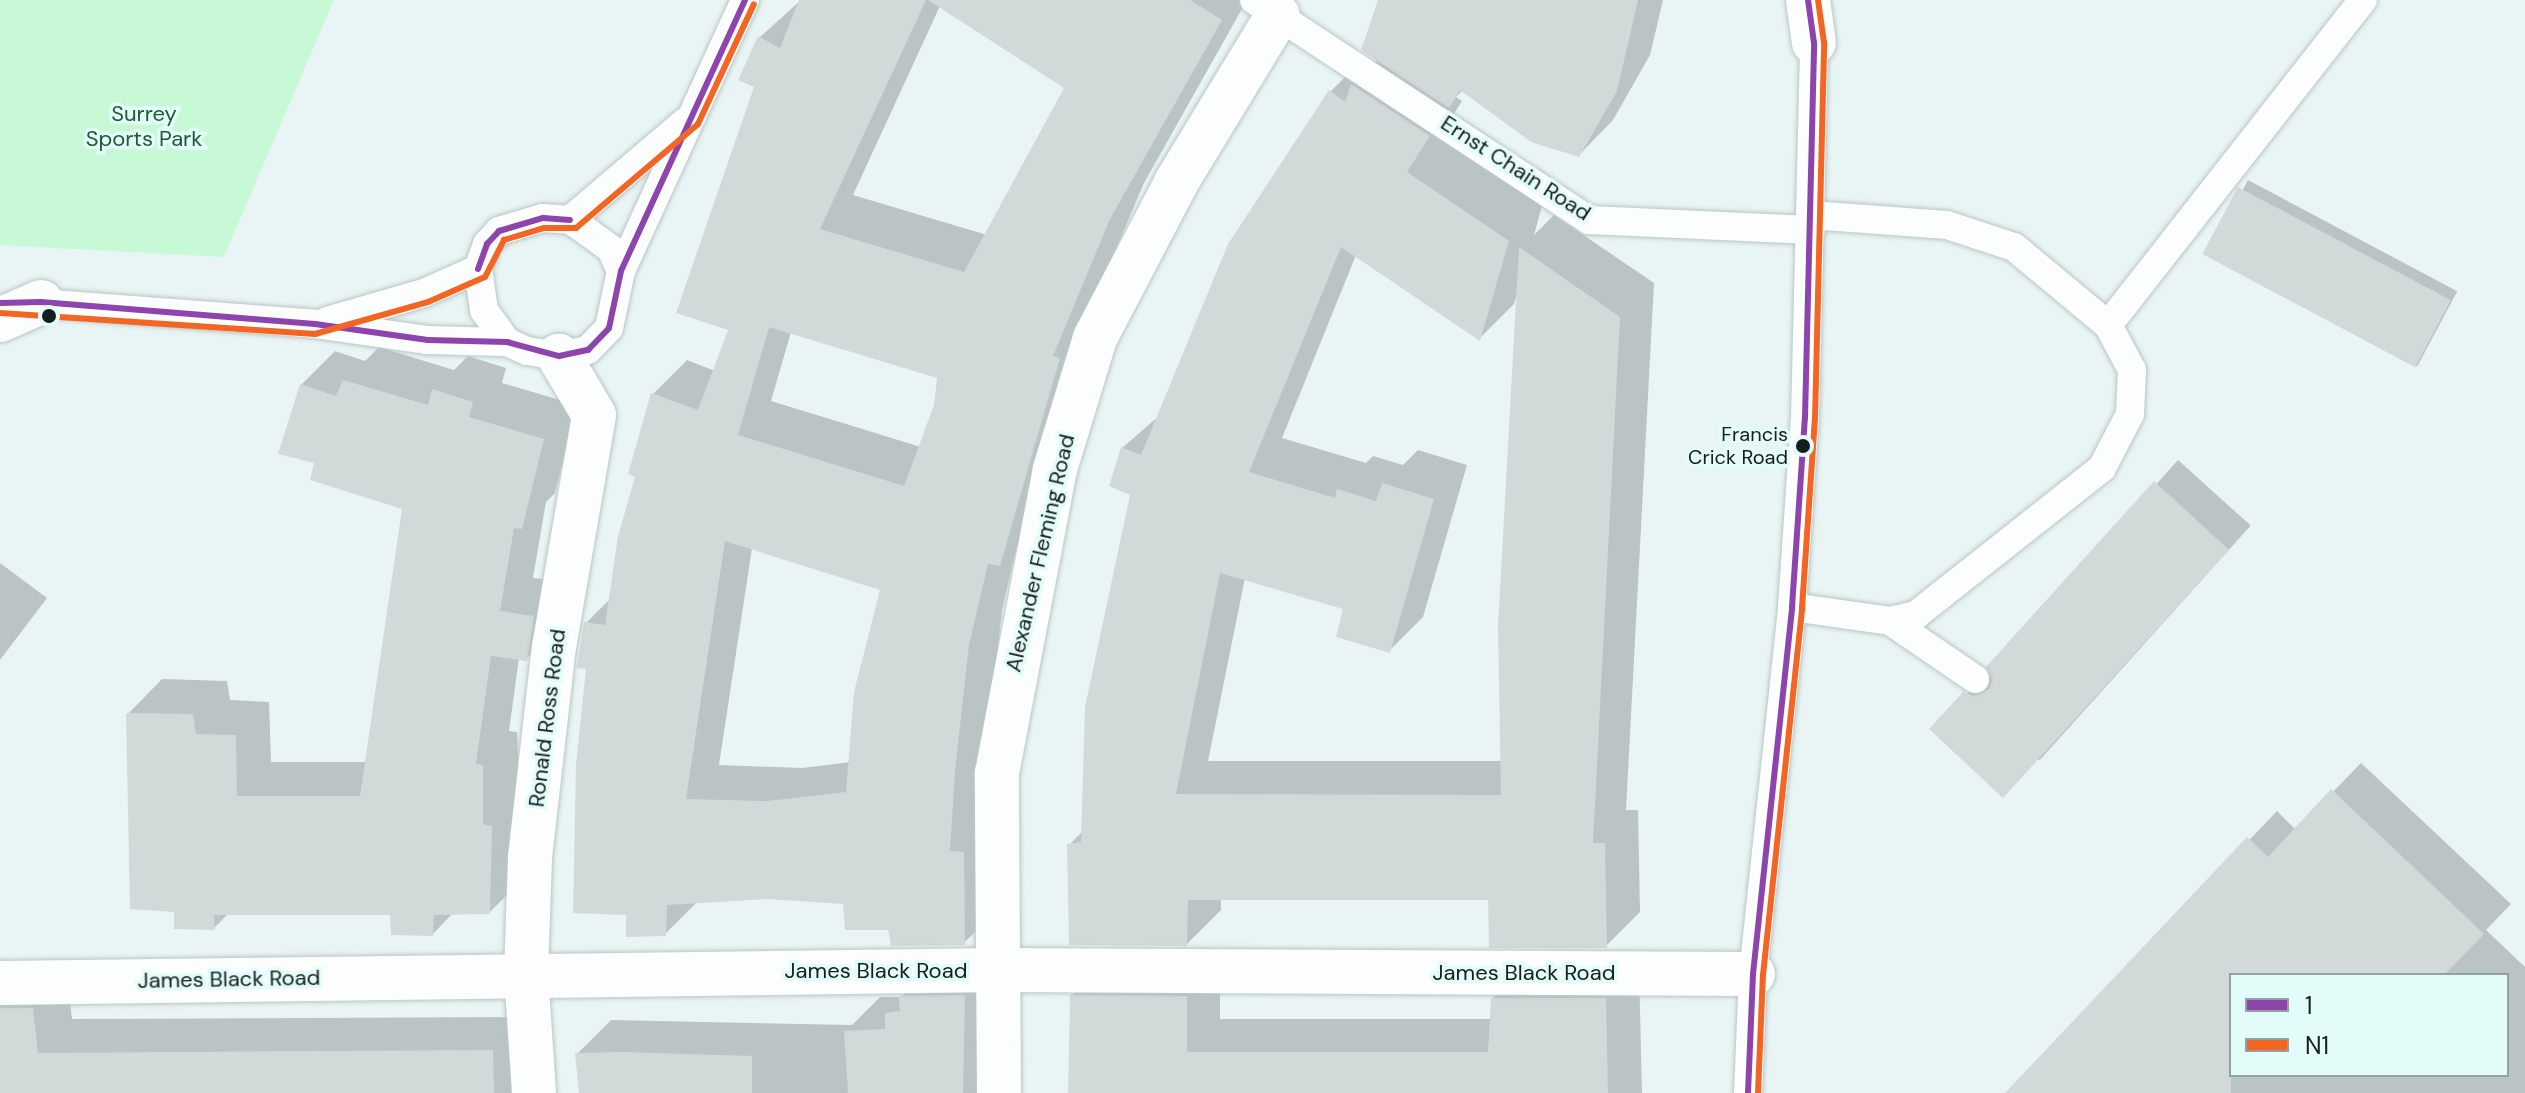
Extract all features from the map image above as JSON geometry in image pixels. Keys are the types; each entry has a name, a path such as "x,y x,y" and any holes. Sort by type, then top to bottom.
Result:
{"street":[{"path":"1808,0 1814,43"},
{"name":"Alexander Fleming Road","path":"999,1093 997,773 1055,469 1095,338 1266,8"},
{"path":"0,320 20,303"},
{"name":"Ronald Ross Road","path":"534,1093 526,973 530,857 554,647 594,415 559,356"},
{"name":"James Black Road","path":"0,983 526,973 1000,970 1753,974"}],"lane":[{"path":"20,303 315,324 428,340 507,342 559,356 588,350 609,328 621,271 745,0"},
{"path":"1792,607 1890,621 1916,615 2102,468 2124,430 2133,392 2132,370 2108,325 2363,0"},
{"name":"Ernst Chain Road","path":"1266,8 1589,220 1947,225 2003,243 2108,325"},
{"path":"1748,1093 1753,974 1792,607 1811,223 1814,43"},
{"path":"570,220 692,116"},
{"path":"507,342 484,310 478,269 487,244 499,231 543,218 570,220 611,249 621,271"},
{"path":"315,324 424,293 478,269"},
{"path":"1890,621 1975,679"}],"green space":[{"name":"Surrey Sports Park","path":"0,0 334,0 224,257 0,245"}],"building":[{"path":"799,0 926,0 820,229 964,272 1064,88 928,0 1190,0 1222,20 1110,219 1053,356 1060,358 1000,566 988,564 969,645 950,851 964,852 965,945 891,946 888,930 845,930 843,904 767,899 667,905 666,936 626,937 626,915 573,913 576,764 586,669 577,668 584,622 605,625 618,536 635,477 628,474 651,393 698,410 728,330 676,313 754,87 738,80 758,36 780,48","holes":["769,327 937,378 934,405 904,486 738,435","725,541 880,590 854,692 846,792 767,801 686,799"]},
{"path":"1378,0 1638,0 1617,91 1579,157 1531,142 1460,90 1449,108 1361,50"},
{"path":"1351,84 1430,136 1407,172 1509,241 1480,341 1341,247 1249,472 1335,498 1337,489 1376,501 1382,483 1434,499 1390,653 1336,637 1343,609 1220,573 1176,794 1501,795 1498,627 1519,247 1620,317 1593,843 1605,843 1607,948 1489,948 1488,900 1188,900 1187,946 1069,945 1067,844 1081,842 1085,707 1130,495 1109,486 1121,447 1141,455 1228,244 1329,90 1345,102"},
{"path":"2238,187 2451,300 2415,367 2202,254"},
{"path":"343,380 428,405 432,389 473,402 469,417 544,439 522,529 514,528 500,611 534,616 527,661 491,656 476,764 483,765 483,824 492,826 490,914 434,915 433,936 391,935 390,915 214,915 215,930 174,929 174,912 130,909 126,713 193,714 196,734 236,735 237,796 360,796 402,509 310,480 314,463 278,454 300,384 336,396"},
{"path":"2154,481 2229,550 2003,798 1929,729 1963,692 1974,696 1989,689 1992,680 1986,667"},
{"path":"2331,789 2484,934 2446,973 2229,973 2231,1093 2005,1093 2247,837 2268,857"},
{"path":"965,995 963,1093 848,1093 844,1031 885,1029 885,1013 900,1011 898,996"},
{"path":"1070,995 1187,996 1187,1052 1488,1052 1491,998 1606,998 1608,1093 1068,1093"},
{"path":"0,1008 33,1008 38,1053 493,1050 494,1093 0,1093"},
{"path":"575,1053 752,1056 752,1093 579,1093"}],"transit line":[{"name":"1","path":"0,303 41,302 315,324 428,340 507,342 559,356 588,350 609,328 621,271 745,0"},
{"name":"1","path":"1748,1093 1753,974 1792,607 1805,418 1814,43 1808,0"},
{"name":"N1","path":"1758,1093 1763,975 1802,608 1815,419 1824,43 1818,0"},
{"name":"N1","path":"0,313 315,334 428,302 485,277 504,240 544,228 576,228 698,124 754,4"},
{"name":"1","path":"478,269 487,244 499,231 543,218 570,220"}],"place":[{"name":"Francis Crick Road","path":"1803,446"}]}
